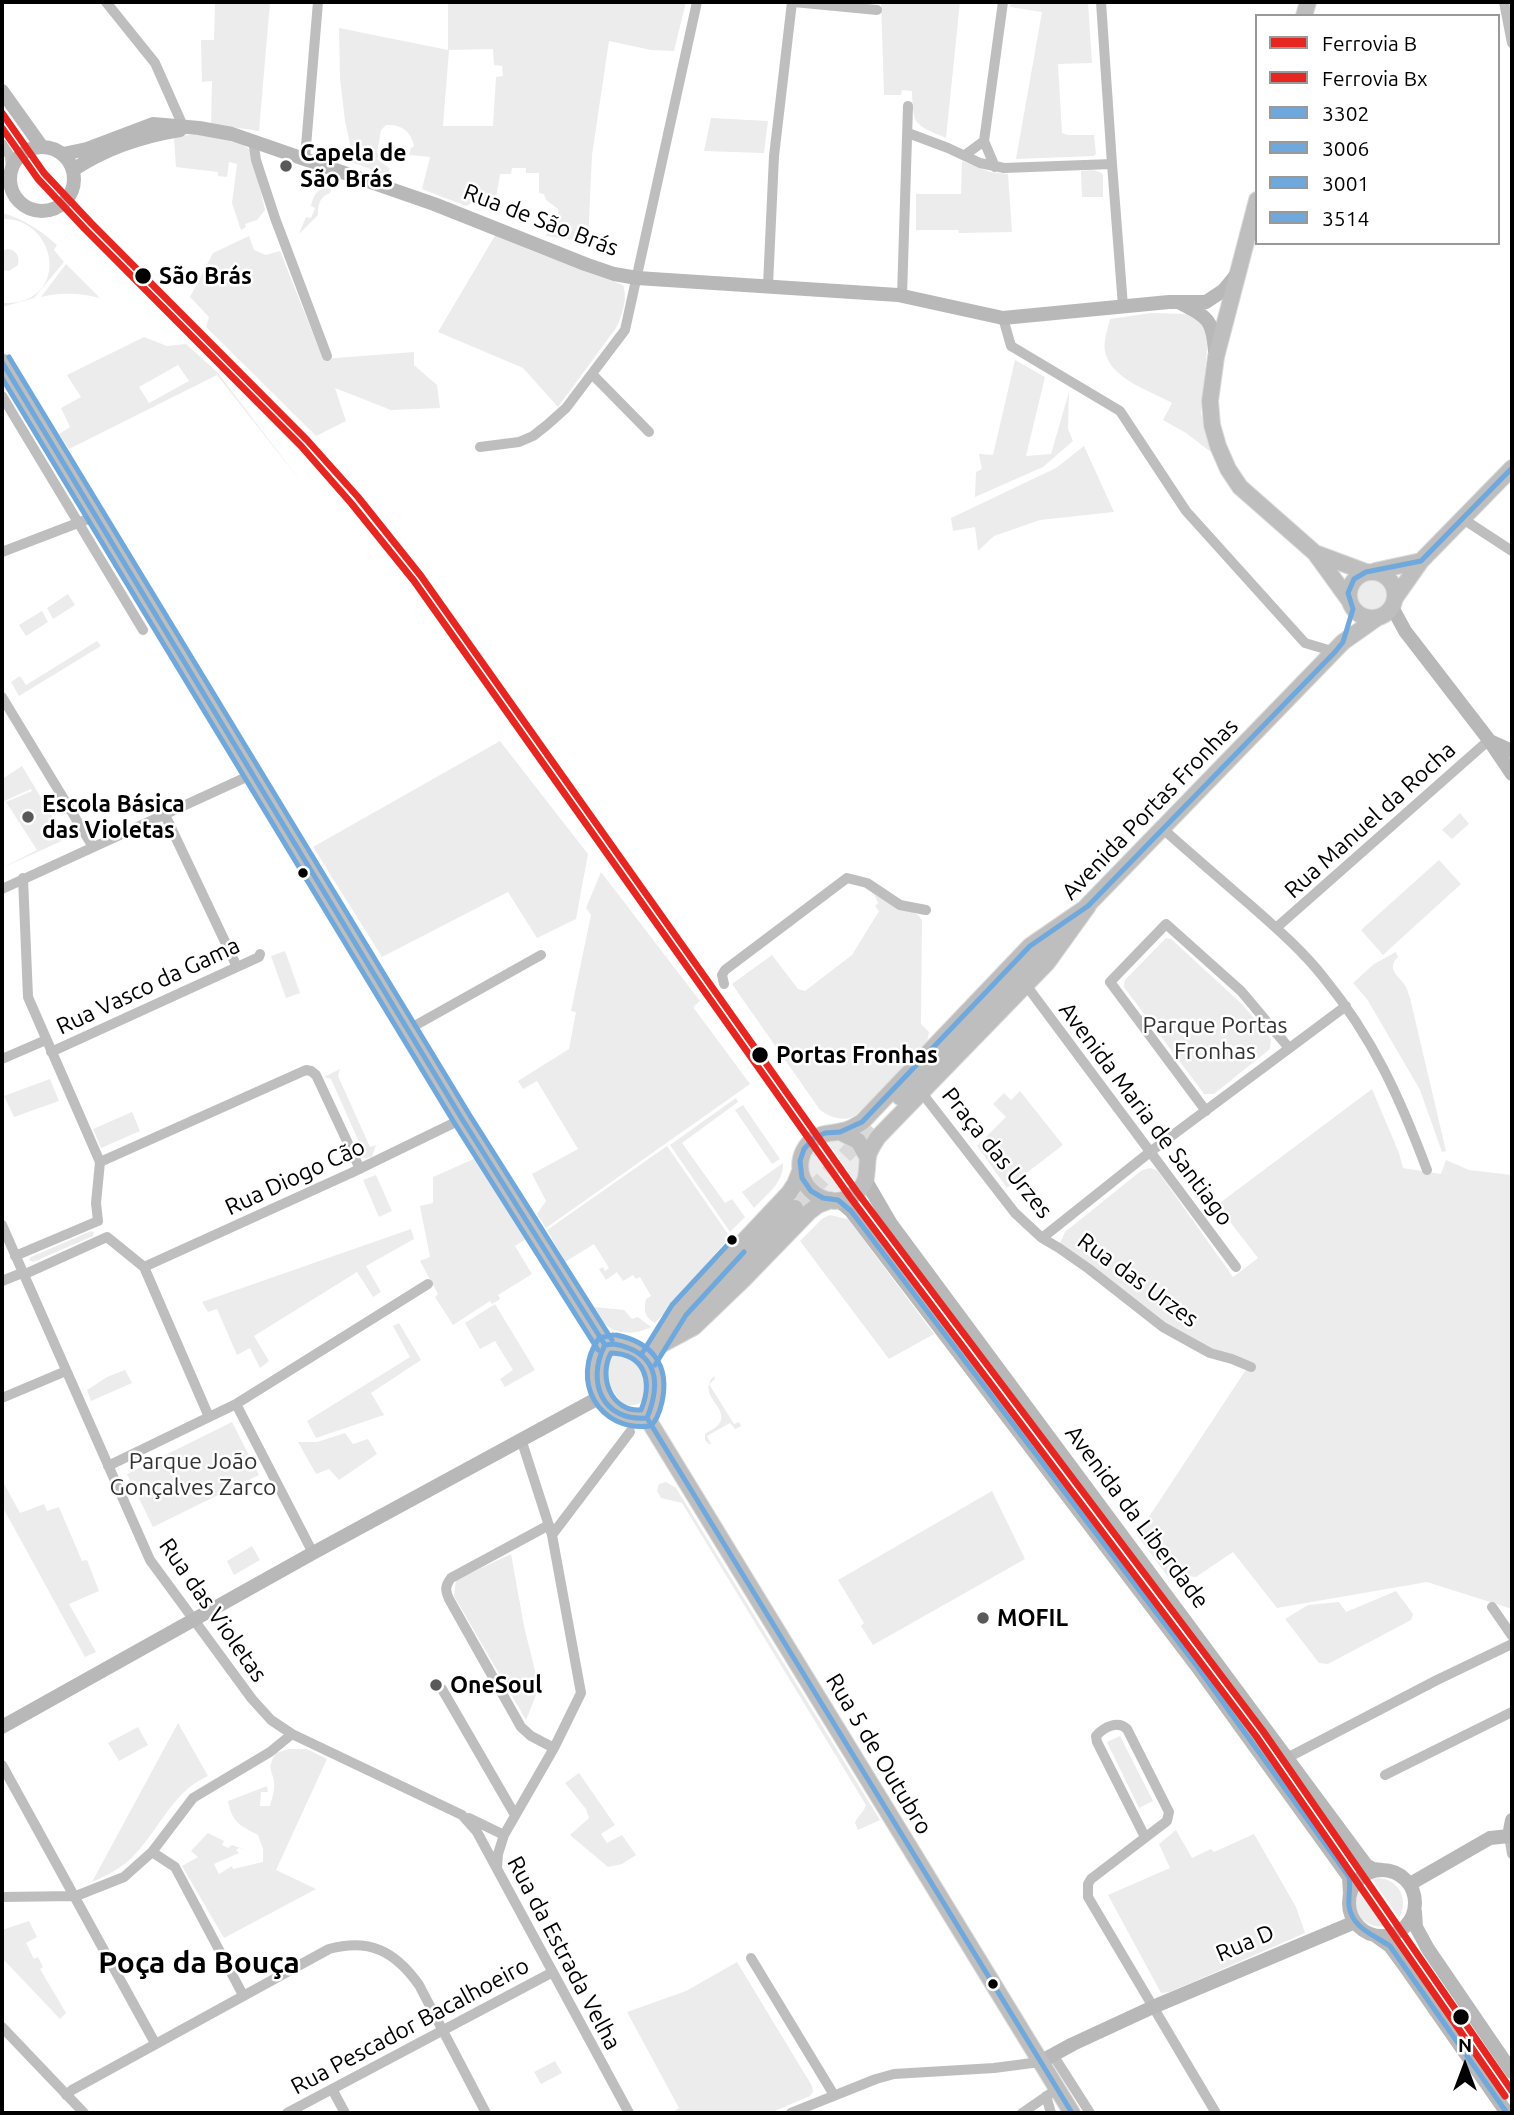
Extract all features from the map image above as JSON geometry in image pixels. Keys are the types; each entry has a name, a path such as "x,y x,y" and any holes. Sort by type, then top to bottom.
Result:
{"main road":[{"path":"1255,207 1216,357 1210,401 1217,446 1240,487 1315,554 1351,605 1364,617 1386,610 1393,584 1389,578 1315,554"},
{"path":"2,362 462,1119 605,1345"},
{"name":"Avenida Portas Fronhas","path":"872,1127 1339,647 1386,610 1421,561 1512,468"},
{"path":"1351,605 1350,586 1359,575 1421,561"},
{"name":"Avenida Portas Fronhas","path":"1339,647 1351,605"},
{"path":"605,1345 625,1344 653,1353 694,1327 809,1212 818,1205 854,1194 866,1181 871,1147 878,1137 1047,963 1087,906"},
{"path":"605,1345 597,1356 595,1368 596,1384 602,1396 615,1412 632,1419 647,1418 657,1390 653,1353 678,1310 789,1193 800,1171 804,1149 812,1140 825,1133 840,1132 862,1122 1030,946 1087,906"},
{"path":"840,1132 858,1141 868,1158"},
{"path":"800,1171 810,1191 834,1200"},
{"path":"653,1353 795,1208"},
{"name":"Rua 5 de Outubro","path":"647,1418 1046,2059 1052,2093 1072,2113"}],"street":[{"path":"106,2 155,63 178,126"},
{"path":"305,158 318,2"},
{"path":"480,447 519,442 533,436 566,408 625,330 696,2"},
{"path":"768,285 774,156 793,2 826,3 877,10"},
{"path":"995,167 984,141 1003,2"},
{"path":"1101,2 1123,306"},
{"path":"1504,2 1512,43"},
{"path":"2,91 42,146"},
{"path":"902,296 908,106"},
{"name":"Rua de São Brás","path":"63,154 87,149 146,125 199,128 232,134 305,158 468,216 614,274 637,278 902,296 1003,318 1170,302 1206,302 1216,297 1237,274"},
{"name":"Rua de São Brás","path":"73,170 91,158 146,138 199,128"},
{"path":"908,133 995,167 1044,168 1112,163"},
{"path":"253,140 256,160 275,218 327,356"},
{"path":"965,155 984,141"},
{"path":"2,144 10,156 8,180 14,193 28,207 47,210 63,203 72,193 75,178 63,154 42,146 21,155 8,180"},
{"path":"1181,303 1202,313 1208,320 1214,331 1216,357"},
{"path":"1003,318 1011,346 1120,411 1186,511 1305,643 1339,647"},
{"path":"592,374 649,432"},
{"path":"2,397 143,630"},
{"path":"2,552 96,516"},
{"path":"1463,519 1512,551"},
{"path":"1386,610 1489,740 1512,774"},
{"path":"2,697 93,846"},
{"path":"1489,740 1512,751"},
{"name":"Rua Manuel da Rocha","path":"1276,928 1489,740"},
{"path":"2,889 253,774"},
{"path":"165,815 237,967"},
{"path":"1163,829 1276,928 1323,976 1370,1042 1390,1077 1427,1170"},
{"path":"23,878 29,998 100,1162 96,1203 98,1221 107,1237 144,1267 209,1417"},
{"path":"724,984 724,971 841,881 851,878 867,883 900,905 926,910"},
{"path":"1206,1111 1110,982 1166,924 1241,991 1289,1048"},
{"name":"Rua Vasco da Gama","path":"51,1052 259,957 260,954"},
{"path":"408,1029 541,955"},
{"name":"Avenida Maria de Santiago","path":"1026,985 1236,1267"},
{"path":"1042,1238 1150,1152 1346,1006"},
{"name":"Rua Vasco da Gama","path":"2,1059 46,1040"},
{"path":"100,1162 306,1070 316,1075 359,1169"},
{"name":"Praça das Urzes","path":"922,1093 1015,1213 1042,1238"},
{"name":"Rua Diogo Cão","path":"144,1267 462,1119"},
{"name":"Avenida da Liberdade","path":"866,1181 891,1224 1366,1865 1382,1870"},
{"name":"Avenida da Liberdade","path":"834,1200 851,1211 1204,1676 1349,1877 1350,1894"},
{"path":"15,1256 98,1221"},
{"name":"Rua das Violetas","path":"2,1225 150,1560 262,1710 271,1720 292,1734"},
{"path":"2,1281 107,1237"},
{"name":"Rua das Urzes","path":"1042,1238 1079,1262 1163,1327 1210,1353 1251,1367"},
{"path":"108,1466 236,1404 428,1284"},
{"path":"2,1398 66,1371"},
{"path":"2,1727 313,1553 602,1396"},
{"path":"236,1404 313,1553"},
{"path":"554,1748 531,1737 521,1727 449,1599 446,1584 451,1578 550,1530 630,1432"},
{"path":"497,1868 504,1835 554,1748 580,1693 550,1530 521,1439"},
{"path":"1492,1607 1512,1636"},
{"path":"1287,1758 1512,1644"},
{"path":"442,1689 515,1815"},
{"path":"1385,1775 1512,1712"},
{"path":"1145,1837 1097,1742 1096,1736 1099,1732 1116,1724 1127,1729 1169,1812 1167,1821 1091,1879 1088,1897 1216,2113"},
{"path":"2,1897 76,1896 124,1877 152,1852 193,1798 270,1752 292,1734"},
{"name":"Rua da Estrada Velha","path":"292,1734 504,1835"},
{"path":"2,1765 155,2043"},
{"name":"Rua da Estrada Velha","path":"462,1815 477,1832 629,2113"},
{"path":"1512,1819 1509,1836 1512,1854"},
{"path":"1410,1884 1490,1838 1509,1836"},
{"path":"152,1852 175,1867 243,1995"},
{"path":"1507,2113 1390,1945 1360,1928 1355,1922 1350,1913 1350,1894 1362,1877 1375,1871 1393,1871 1410,1884 1415,1894 1416,1927 1428,1949 1512,2072"},
{"path":"1376,1936 1399,1932 1410,1922 1415,1912"},
{"name":"Rua D","path":"1046,2059 1153,2007 1355,1922"},
{"path":"66,2095 243,1995 329,1949 347,1944 387,1953 410,1972 419,1984 486,2113"},
{"path":"751,1958 834,2095"},
{"name":"Rua Pescador Bacalhoeiro","path":"287,2113 551,1973"},
{"path":"2,2027 84,2113"},
{"path":"791,2113 876,2078 894,2074 994,2068 1046,2059"},
{"name":"Rua 5 de Outubro","path":"1046,2059 1090,2113"},
{"path":"332,2089 345,2113"},
{"path":"1021,2113 1052,2093"},
{"name":"Rua 5 de Outubro","path":"1051,2113 1052,2093"}],"green space":[{"path":"215,2 270,2 259,131 211,124 212,81 202,82 201,40 214,40"},
{"path":"448,2 686,2 674,51 651,50 609,41 592,155 588,242 546,236 551,222 557,225 558,209 546,200 544,194 539,193 539,173 526,173 526,168 512,168 511,174 500,174 495,204 488,202 485,207 474,202 466,206 422,189 430,157 409,155 414,146 413,141 408,132 396,126 386,125 381,130 377,153 377,159 389,168 390,176 354,163 340,78 339,28 448,50","holes":["493,49 494,65 502,66 503,76 496,77 493,126 443,126 449,50"]},
{"path":"881,2 960,2 946,138 927,130 917,122 913,111 912,91 902,90 901,95 884,95"},
{"path":"1011,2 1088,2 1092,63 1058,64 1062,133 1094,135 1094,156 1016,159 1042,12 1010,7"},
{"path":"711,118 768,121 764,153 704,151"},
{"path":"205,134 224,137 252,152 265,210 257,220 245,224 246,227 241,230 232,203 237,164 229,162 227,177 218,176 218,172 176,167 174,138"},
{"path":"962,161 990,172 1008,174 1012,232 959,233 958,230 916,230 916,194 961,194"},
{"path":"1081,171 1096,171 1103,175 1103,197 1082,197"},
{"path":"327,187 332,187 330,193 320,202 318,215 299,234 306,217 311,218 315,208 311,206 314,196"},
{"path":"2,213 45,235 57,245 54,250 64,262 34,298 2,307 2,303 18,302 34,295 45,284 49,256 43,241 33,230 19,222 2,219"},
{"path":"496,234 530,250 623,285 624,307 616,328 558,407 523,368 438,332"},
{"path":"249,236 254,250 266,255 280,251 323,359 414,352 414,365 437,385 440,408 391,410 335,388 346,421 316,436 206,327 209,317 190,297 213,253"},
{"path":"8,249 18,256 18,265 9,271 2,270 2,251"},
{"path":"66,264 100,298 70,294 41,297"},
{"path":"1151,313 1189,314 1205,326 1208,339 1201,413 1212,453 1163,420 1172,403 1132,383 1108,361 1105,343 1110,319"},
{"path":"144,337 167,346 186,344 217,372 306,488 217,375 69,449 59,434 70,427 61,408 81,397 67,375","holes":["178,365 189,381 149,403 139,387"]},
{"path":"1015,360 1045,377 1026,456 1051,454 1069,392 1068,429 1073,441 1043,467 975,497 976,472 982,469 979,454 993,455"},
{"path":"1084,446 1114,512 1040,520 994,536 978,551 975,527 953,531 951,518 1056,468"},
{"path":"1372,577 1384,583 1390,595 1384,607 1372,613 1360,607 1354,595 1360,583"},
{"path":"68,594 75,605 53,619 47,608"},
{"path":"42,611 48,622 26,636 19,625"},
{"path":"97,641 101,646 19,696 11,682 20,676 26,685"},
{"path":"500,741 588,854 576,919 537,938 508,892 382,957 313,847"},
{"name":"Escola Básica das Violetas","path":"22,766 66,839 2,868 37,850 6,802 32,791 31,789 2,802 2,779"},
{"path":"1460,813 1469,824 1452,839 1442,830"},
{"path":"1439,860 1461,884 1383,955 1361,930"},
{"path":"601,872 700,1001 693,1007 750,1084 546,1228 537,1214 546,1201 532,1174 578,1149 537,1081 523,1089 518,1081 569,1049 576,1012 571,1011 591,915 586,908"},
{"path":"871,887 922,920 921,1024 929,1032 927,1042 857,1114 838,1118 820,1110 732,984 772,955 798,989 805,991 852,955 879,911 875,906 878,903"},
{"name":"Parque Portas Fronhas","path":"1166,938 1171,939 1242,1004 1271,1039 1270,1049 1214,1094 1204,1094 1124,987 1125,980"},
{"path":"285,951 300,993 286,998 271,956"},
{"path":"1396,952 1398,957 1393,969 1406,987 1410,998 1446,1151 1442,1152 1420,1090 1367,999 1353,983 1374,964"},
{"path":"340,1069 338,1076 370,1147 376,1145 372,1157 365,1158 358,1154 363,1151 331,1079 324,1077"},
{"path":"50,1079 59,1101 14,1117 4,1096"},
{"path":"1372,1089 1403,1168 1441,1174 1446,1160 1469,1170 1512,1175 1512,1609 1427,1582 1277,1608 1233,1552 1196,1577 1186,1576 1178,1569 1168,1577 1137,1535 1249,1365 1174,1333 1062,1248 1060,1243 1065,1232 1142,1170 1150,1168 1157,1170 1233,1277 1258,1258 1217,1205"},
{"path":"1020,1091 1063,1145 1007,1188 977,1146 1006,1117 993,1104 1004,1093 1011,1100"},
{"path":"736,1098 738,1102 682,1143 725,1203 732,1199 745,1217 730,1232 670,1145"},
{"path":"743,1105 780,1159 772,1164 735,1110"},
{"path":"132,1112 140,1131 101,1148 93,1129"},
{"path":"841,1140 853,1147 859,1156 860,1168 855,1181 827,1141"},
{"path":"667,1146 730,1237 655,1323 646,1313 646,1299 651,1296 640,1277 636,1279 633,1275 623,1281 617,1272 606,1280 599,1269 603,1267 605,1271 609,1268 594,1244 565,1262 547,1230"},
{"path":"814,1150 841,1191 823,1189 811,1180 808,1166"},
{"path":"476,1158 507,1204 526,1239 515,1246 532,1274 498,1295 500,1299 492,1304 490,1301 453,1325 435,1297 438,1294 420,1261 430,1257 420,1206 433,1203 433,1177"},
{"path":"783,1163 781,1177 754,1208 742,1192"},
{"path":"376,1175 392,1211 379,1217 363,1180"},
{"path":"830,1215 848,1219 934,1334 889,1359 800,1241 823,1218"},
{"path":"411,1229 414,1239 366,1266 381,1292 373,1297 357,1272 254,1336 269,1361 260,1368 250,1348 237,1355 217,1309 208,1312 202,1302"},
{"path":"94,1232 93,1236 33,1262 29,1260 31,1257"},
{"path":"495,1304 535,1370 505,1387 500,1379 513,1370 495,1341 480,1349 465,1323"},
{"path":"594,1307 624,1310 632,1319 638,1317 651,1327 635,1332 617,1331 605,1324"},
{"path":"399,1323 421,1360 371,1393 384,1415 316,1438 307,1421 410,1357 393,1326"},
{"path":"620,1351 637,1364 647,1383 648,1392 644,1400 637,1404 624,1405 613,1391 606,1375 606,1361"},
{"path":"125,1370 132,1383 91,1401 87,1390 107,1377"},
{"path":"709,1384 734,1424 739,1422 741,1426 735,1429 730,1423 707,1436 711,1444 705,1440 705,1434 718,1425 721,1412 710,1395"},
{"name":"Parque João Gonçalves Zarco","path":"232,1422 259,1475 153,1527 127,1474"},
{"path":"345,1433 353,1444 368,1439 377,1454 339,1480 329,1469 316,1474 298,1442 317,1442"},
{"path":"2,1480 20,1513 44,1504 47,1511 59,1507 82,1561 87,1560 99,1591 69,1604 96,1652 85,1657 2,1506"},
{"path":"666,1482 676,1488 880,1820 858,1830 855,1823 866,1805 682,1503 661,1498 657,1491 659,1484"},
{"path":"992,1491 1025,1559 873,1645 861,1626 864,1623 838,1580"},
{"path":"252,1546 260,1560 234,1575 227,1561"},
{"path":"511,1554 535,1671 536,1695 526,1720 454,1596 456,1580"},
{"path":"1396,1591 1413,1614 1411,1620 1328,1664 1319,1663 1285,1619 1308,1605 1339,1602 1346,1612"},
{"path":"178,1723 208,1776 183,1793 126,1863 92,1882"},
{"path":"138,1727 148,1745 119,1761 108,1743"},
{"path":"1120,1736 1153,1801 1139,1808 1107,1742"},
{"path":"289,1749 307,1749 327,1759 276,1870 316,1889 224,1938 182,1866 198,1857 191,1851 208,1833 224,1841 222,1845 228,1848 232,1845 248,1851 239,1848 236,1850 239,1853 214,1864 219,1874 232,1866 233,1869 263,1862 263,1849 258,1835 238,1822 228,1801 267,1786 268,1792 261,1792 260,1806 270,1806 274,1793 271,1764 276,1753"},
{"path":"579,1773 615,1825 601,1834 607,1843 622,1835 636,1855 622,1864 608,1867 570,1835 589,1818 586,1809 565,1783"},
{"path":"1176,1830 1192,1858 1211,1849 1214,1852 1254,1834 1296,1907 1305,1933 1170,1992 1161,1993 1108,1895 1170,1868 1159,1844"},
{"path":"1380,1878 1393,1883 1401,1892 1403,1905 1399,1918 1372,1879"},
{"path":"1361,1888 1387,1926 1371,1925 1360,1916 1356,1903"},
{"path":"29,1921 37,1937 26,1943 34,1959 38,1957 43,1967 40,1969 66,2013 60,2019 2,1958 2,1930"},
{"path":"737,1962 812,2086 813,2092 810,2096 770,2113 671,2113 679,2108 627,2012 686,1991"},
{"path":"555,2061 562,2073 541,2084 534,2072"}],"tunnel":[{"path":"795,1208 872,1127"}],"rail line":[{"name":"B","path":"2,113 44,173 307,440 358,497 421,576 857,1192 1263,1731 1512,2091"},
{"name":"Bx","path":"2,128 38,179 301,446 414,581 850,1197 1256,1736 1505,2096"}],"transit line":[{"name":"3001","path":"9,357 469,1114 612,1340"},
{"name":"3302","path":"2,362 462,1119 605,1345"},
{"name":"3006","path":"2,378 455,1124 598,1350"},
{"name":"3514","path":"1507,2113 1390,1946 1354,1920 1349,1906 1349,1877 1196,1665 851,1211 838,1200 823,1198 811,1191 802,1178 800,1161 804,1149 814,1138 825,1133 840,1132 862,1122 1030,946 1088,906 1335,652 1343,642 1353,609 1348,593 1354,579 1366,572 1421,561 1512,468"},
{"name":"3001","path":"641,1355 672,1305 732,1240"},
{"name":"3006","path":"655,1365 686,1315 744,1252"},
{"name":"3001","path":"613,1335 599,1338 591,1354 587,1370 594,1400 603,1412 616,1421 632,1426 650,1426 656,1419 662,1402 664,1389 660,1366 656,1357 640,1343 616,1335"},
{"name":"3302","path":"614,1344 639,1354 652,1370 654,1392 647,1418 619,1413 609,1406 602,1396 597,1372 605,1345 614,1344"},
{"name":"3006","path":"611,1353 632,1358 643,1371 646,1389 641,1410 622,1405 610,1391 606,1372 611,1353"},
{"name":"3302","path":"647,1418 1072,2113"}],"place":[{"name":"Capela de São Brás","path":"286,166"},
{"name":"São Brás","path":"143,276"},
{"name":"Escola Básica das Violetas","path":"28,817"},
{"name":"Portas Fronhas","path":"760,1055"},
{"name":"MOFIL","path":"983,1618"},
{"name":"OneSoul","path":"436,1685"}],"district":[{"name":"Poça da Bouça","path":"199,1963"}]}
